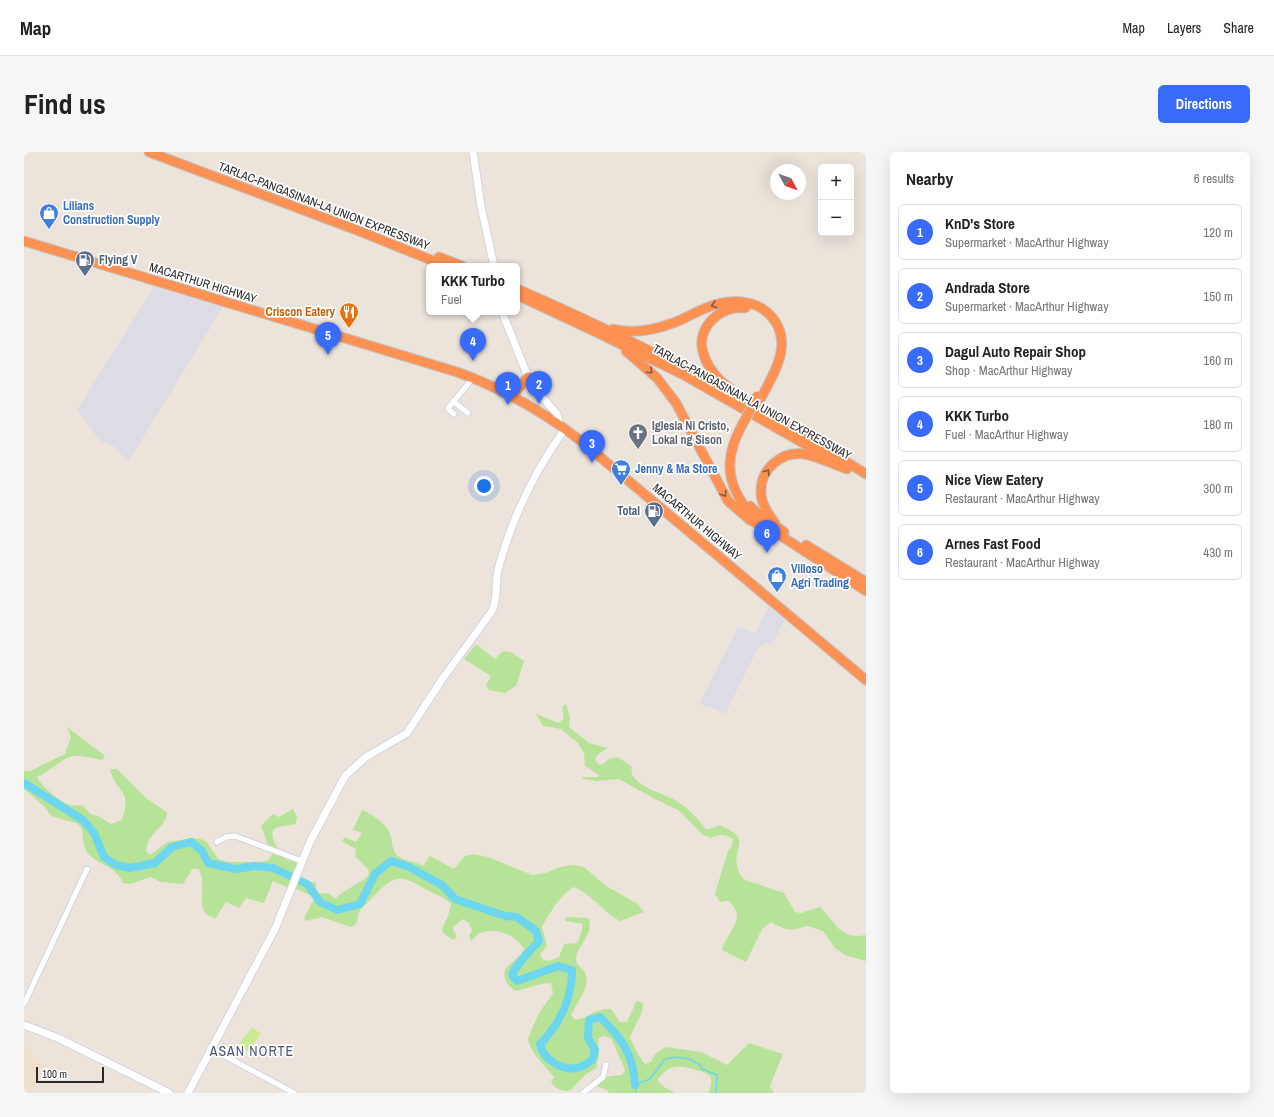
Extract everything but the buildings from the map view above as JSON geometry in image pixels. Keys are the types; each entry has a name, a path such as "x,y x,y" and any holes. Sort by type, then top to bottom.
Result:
{"highway":[{"name":"TARLAC-PANGASINAN-LA UNION EXPRESSWAY","path":"149,152 354,229 439,263"},
{"name":"TARLAC-PANGASINAN-LA UNION EXPRESSWAY","path":"166,152 454,263"},
{"name":"MACARTHUR HIGHWAY","path":"24,241 473,378 511,397 562,427 866,680"},
{"name":"TARLAC-PANGASINAN-LA UNION EXPRESSWAY","path":"520,290 599,329 687,369 754,406 866,474"},
{"name":"TARLAC-PANGASINAN-LA UNION EXPRESSWAY","path":"520,296 599,329 684,375 866,481"},
{"path":"599,329 641,331 686,319 705,308 725,302 737,301 752,304 766,312 772,318 780,330 782,346 776,370 759,397"},
{"path":"754,406 714,374 708,366 703,351 702,344 706,328 717,314 729,308 740,307 757,311 768,320 776,334 778,342 776,357 736,449 734,462 740,490 757,513 781,533 866,591"},
{"path":"599,329 636,358 656,378 683,417 728,501 750,520 781,533 866,582"},
{"path":"511,397 528,377"},
{"path":"781,533 764,505 761,491 762,481 772,465 791,454 803,454 847,469"}],"street":[{"path":"473,152 481,206 493,263"},
{"path":"188,1093 210,1048 275,929 310,842 349,771 366,758 407,733 443,678 468,646 494,607 498,569 502,554 532,479 562,427 557,414 537,391 528,377 503,315"},
{"path":"454,414 448,408 473,378"},
{"path":"453,401 468,413"},
{"path":"218,842 226,837 235,836 302,861"},
{"path":"24,1004 87,869"},
{"path":"24,1024 58,1038 169,1093"},
{"path":"210,1048 294,1093"},
{"path":"583,1093 599,1081 605,1072 606,1065"}],"shaded area":[{"path":"154,287 223,307 128,462 115,447 100,441 77,410"},
{"path":"769,606 785,621 771,645 767,643 758,648 725,714 699,704 738,627 755,633"},
{"path":"24,1044 43,1066 31,1093 24,1093"}],"green space":[{"path":"476,644 495,659 503,651 511,652 524,661 516,686 505,693 489,690 486,685 491,676 464,659"},
{"path":"566,704 570,718 569,727 589,743 608,748 598,754 595,759 598,764 602,765 609,759 618,757 632,767 632,773 640,783 684,806 706,830 720,825 735,833 739,840 736,860 737,867 745,880 784,893 795,912 801,913 820,907 844,933 857,936 866,935 866,961 845,955 835,948 823,931 808,926 790,930 782,928 771,922 762,929 746,962 722,950 735,925 737,913 728,901 720,902 715,894 728,851 732,846 733,839 724,835 711,838 703,835 678,810 619,779 596,781 583,779 582,777 598,777 599,775 585,766 584,753 578,743 561,729 543,726 536,714 558,723 564,719 562,707"},
{"path":"67,727 105,756 102,760 82,756 70,757 61,761 37,777 46,789 61,801 73,806 80,805 90,814 98,816 111,824 122,820 126,802 125,796 116,783 110,769 117,769 146,798 167,812 164,822 150,838 148,843 146,850 150,855 168,842 192,838 201,839 207,842 218,859 228,862 260,862 268,860 272,855 261,826 273,814 279,817 293,809 297,817 296,824 278,827 273,830 272,834 274,842 285,859 298,863 289,888 273,881 264,903 246,898 239,908 226,902 216,918 210,916 203,909 202,880 199,869 192,869 183,884 161,882 150,877 131,884 123,883 114,871 89,854 84,845 81,827 76,823 51,816 45,807 24,789 24,771 30,771 65,754 71,737"},
{"path":"362,810 375,817 385,826 390,834 394,850 400,858 423,866 430,856 454,869 465,856 473,854 488,857 532,875 546,873 560,867 573,865 584,867 606,886 638,904 644,912 620,921 608,913 591,897 573,887 559,900 548,916 542,927 547,946 540,954 542,959 549,961 559,957 564,944 577,943 580,937 583,924 565,921 566,917 588,918 590,924 588,934 579,949 576,959 586,976 585,988 571,1015 575,1020 600,1010 611,1009 620,1022 627,1022 636,1002 639,1001 643,1003 642,1012 630,1038 638,1055 645,1064 651,1062 655,1054 666,1047 701,1052 727,1065 749,1043 783,1054 770,1086 774,1093 708,1093 711,1085 711,1077 709,1075 693,1069 673,1067 661,1075 657,1080 664,1087 675,1093 609,1093 607,1090 591,1082 596,1078 622,1075 625,1070 611,1038 603,1036 598,1039 599,1055 596,1068 585,1075 570,1091 557,1088 551,1082 554,1077 536,1056 529,1044 528,1038 539,1013 553,993 551,983 515,991 506,982 505,969 521,954 524,949 516,939 498,931 486,931 477,935 471,941 469,935 472,931 469,923 463,919 454,926 453,930 457,937 453,940 444,934 442,929 448,916 451,904 442,897 408,880 395,879 384,886 361,909 356,924 353,926 350,927 322,917 306,921 304,918 315,897 296,889 299,878 316,883 318,893 330,894 335,899 368,876 369,870 355,856 356,849 342,841 345,837 356,842 362,833 353,830"},
{"path":"252,1027 261,1034 248,1051 239,1044"}],"waterway":[{"path":"24,783 83,820 94,833 104,857 116,865 130,868 155,863 172,847 191,842 202,851 208,863 236,869 255,866 273,868 307,884 320,902 337,910 360,904 375,874 391,861 407,866 442,885 455,899 505,916 517,917 536,931 539,941 524,957 514,971 512,975 517,981 558,966 572,970 570,991 564,1010 553,1028 540,1044 545,1054 554,1063 565,1068 577,1068 592,1060 595,1050 588,1038 589,1020 600,1017 625,1047 632,1064 635,1085"},
{"path":"636,1093 635,1085 650,1079 665,1059 677,1057 689,1059 699,1064 702,1069 717,1075 716,1093"}],"place":[{"name":"Lilians Construction Supply","path":"49,230"},
{"name":"Flying V","path":"85,277"},
{"name":"Criscon Eatery","path":"349,329"},
{"name":"Nice View Eatery","path":"328,355"},
{"name":"KKK Turbo","path":"473,361"},
{"name":"Andrada Store","path":"539,404"},
{"name":"KnD's Store","path":"508,405"},
{"name":"Iglesia Ni Cristo, Lokal ng Sison","path":"638,450"},
{"name":"Dagul Auto Repair Shop","path":"592,463"},
{"name":"Jenny & Ma Store","path":"621,486"},
{"name":"Total","path":"654,528"},
{"name":"Arnes Fast Food","path":"767,553"},
{"name":"Villoso Agri Trading","path":"777,593"}],"district":[{"name":"ASAN NORTE","path":"252,1051"}]}
